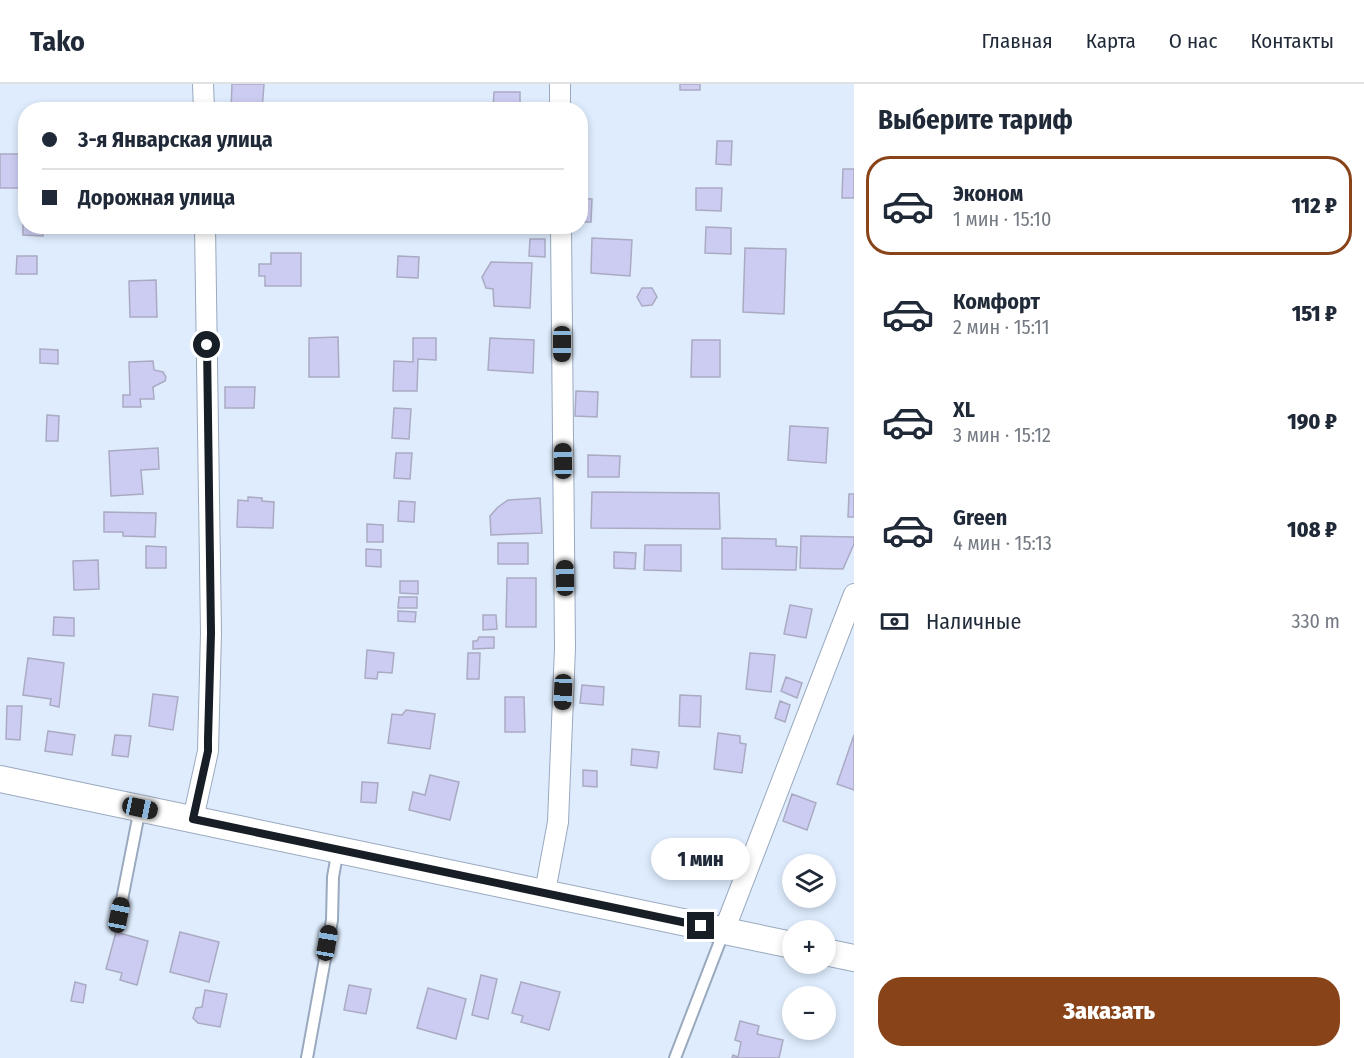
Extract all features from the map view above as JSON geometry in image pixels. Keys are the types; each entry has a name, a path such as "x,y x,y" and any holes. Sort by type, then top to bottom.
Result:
{"street":[{"path":"203,84 204,102"},
{"path":"560,84 560,102"},
{"path":"193,819 208,751 211,633 205,234"},
{"path":"544,892 558,822 565,648 561,234"},
{"path":"724,931 854,594"},
{"path":"0,779 782,943"},
{"path":"836,954 854,958"}],"lane":[{"path":"119,915 140,808"},
{"path":"307,1058 332,920 333,877 338,849"},
{"path":"675,1058 724,931"}],"building":[{"path":"232,84 264,84 263,102 231,102"},
{"path":"680,84 700,84 700,90 680,90"},
{"path":"494,92 520,92 520,102 493,102"},
{"path":"717,141 732,141 731,165 716,164"},
{"path":"0,154 18,154 18,188 0,188"},
{"path":"843,169 854,169 854,198 842,198"},
{"path":"696,188 722,188 721,211 696,210"},
{"path":"588,199 592,199 591,222 588,222"},
{"path":"706,227 731,228 731,254 705,253"},
{"path":"43,234 43,236 23,235"},
{"path":"592,238 632,240 630,276 591,273"},
{"path":"530,239 545,239 545,257 529,256"},
{"path":"745,248 786,249 784,314 743,312"},
{"path":"271,253 301,253 301,286 265,286 265,276 259,276 259,264 271,264"},
{"path":"17,256 37,256 37,274 16,274"},
{"path":"398,256 419,257 418,278 397,277"},
{"path":"491,262 532,263 530,308 494,306 493,289 486,288 482,277"},
{"path":"156,280 157,317 130,317 129,281"},
{"path":"642,288 652,288 657,297 652,305 642,306 637,297"},
{"path":"338,337 339,377 309,377 309,338"},
{"path":"413,338 436,338 436,360 418,359 417,391 393,391 394,361 413,362"},
{"path":"490,338 534,340 533,373 488,370"},
{"path":"692,340 720,340 720,377 691,377"},
{"path":"40,349 58,350 58,364 40,363"},
{"path":"153,361 154,370 163,372 166,377 165,381 153,387 154,399 140,399 141,407 123,407 123,395 130,395 129,362"},
{"path":"225,387 255,387 254,408 225,408"},
{"path":"576,391 598,392 597,417 575,416"},
{"path":"394,408 411,409 409,439 392,438"},
{"path":"47,415 59,416 58,441 46,441"},
{"path":"790,426 828,428 826,463 788,460"},
{"path":"158,448 159,469 141,470 143,494 111,496 109,451"},
{"path":"396,453 412,453 410,479 394,478"},
{"path":"588,455 620,456 619,477 588,477"},
{"path":"592,492 719,493 720,529 591,528"},
{"path":"849,494 854,494 854,517 848,517"},
{"path":"248,497 274,502 273,528 237,527 238,500 248,501"},
{"path":"540,498 542,533 491,535 490,516 498,507 508,500"},
{"path":"399,501 415,502 414,522 398,521"},
{"path":"104,512 156,513 155,537 123,536 123,532 104,532"},
{"path":"367,524 383,525 383,542 367,542"},
{"path":"801,536 854,537 854,544 843,569 800,568"},
{"path":"722,538 776,539 776,546 797,547 796,570 722,569"},
{"path":"498,543 528,543 528,564 498,564"},
{"path":"645,545 681,545 681,571 644,570"},
{"path":"146,546 166,547 166,568 146,568"},
{"path":"366,549 381,550 381,567 366,566"},
{"path":"614,552 636,553 635,569 614,568"},
{"path":"98,560 99,589 74,590 73,561"},
{"path":"507,578 536,578 536,627 506,627"},
{"path":"400,581 418,581 418,594 400,593"},
{"path":"399,597 417,597 417,608 398,608"},
{"path":"790,605 812,609 806,638 784,634"},
{"path":"398,611 416,612 415,622 398,621"},
{"path":"483,615 496,615 497,629 483,630"},
{"path":"54,617 74,618 74,636 53,635"},
{"path":"479,637 494,637 494,648 473,649 473,641 477,641"},
{"path":"367,650 394,653 392,673 378,672 377,679 365,678"},
{"path":"468,653 480,653 479,679 467,679"},
{"path":"750,653 775,655 771,692 746,689"},
{"path":"28,658 64,663 59,707 50,705 51,699 23,695"},
{"path":"786,677 802,683 797,698 781,691"},
{"path":"582,685 604,687 603,705 580,703"},
{"path":"153,694 178,697 173,730 149,726"},
{"path":"680,695 701,696 700,727 679,726"},
{"path":"505,697 524,697 525,732 505,732"},
{"path":"780,701 790,705 785,722 775,718"},
{"path":"7,706 22,706 20,740 6,739"},
{"path":"406,710 435,714 430,749 388,743 392,714 402,715"},
{"path":"48,731 75,735 72,755 45,751"},
{"path":"718,733 740,736 740,743 746,744 742,773 714,769"},
{"path":"115,735 131,736 128,757 112,755"},
{"path":"854,735 854,790 837,784"},
{"path":"632,749 659,752 657,768 631,765"},
{"path":"583,770 597,771 597,787 583,786"},
{"path":"430,775 459,782 450,820 409,810 413,792 425,795"},
{"path":"362,782 378,783 376,803 361,802"},
{"path":"792,794 816,803 807,830 783,821"},
{"path":"116,932 148,941 137,985 120,980 122,973 106,969"},
{"path":"180,932 219,942 209,982 170,972"},
{"path":"481,975 497,979 488,1019 472,1015"},
{"path":"75,982 86,985 83,1003 71,1001"},
{"path":"521,982 560,992 549,1030 521,1022 523,1016 512,1013"},
{"path":"349,985 371,989 366,1014 344,1010"},
{"path":"428,988 466,999 456,1039 417,1028"},
{"path":"205,990 227,994 220,1027 198,1023 193,1018 196,1008 202,1007"},
{"path":"740,1021 759,1026 757,1034 783,1040 779,1058 732,1058 733,1055 738,1057 741,1042 735,1040"}],"route":[{"path":"207,345 211,633 208,751 193,819 701,926"}]}
